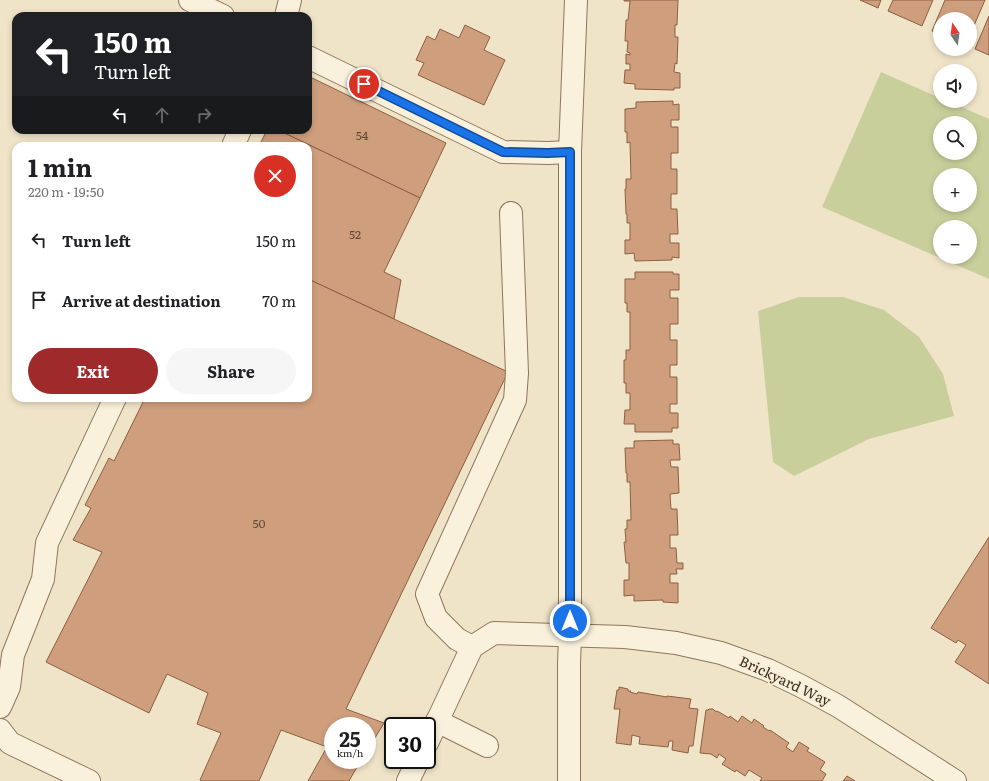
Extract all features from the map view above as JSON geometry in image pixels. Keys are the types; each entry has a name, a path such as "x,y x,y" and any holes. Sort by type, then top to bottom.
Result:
{"street":[{"path":"190,0 215,12"},
{"path":"287,12 290,0"},
{"path":"569,781 570,152 576,0"},
{"path":"312,60 503,152 570,152"},
{"path":"487,746 437,721 472,646 458,639 436,618 427,594 515,400 517,373 511,213"},
{"path":"0,707 9,687 7,662 43,579 47,543 113,402"},
{"name":"Brickyard Way","path":"472,646 494,633 570,635 625,637 676,643 722,653 768,670 838,706 955,781"},
{"path":"0,730 10,743 89,781"},
{"path":"408,781 414,769"}],"green space":[{"path":"881,72 933,95 933,108 964,108 989,119 989,279 954,264 977,264 977,220 933,220 933,255 822,207"},
{"path":"799,297 843,297 884,310 919,337 943,374 954,416 869,439 794,476 773,462 758,311"}],"building":[{"path":"624,0 678,0 677,25 675,25 675,37 678,37 677,64 675,63 674,72 680,73 680,88 674,88 674,90 635,89 635,84 624,83 625,70 630,70 630,64 626,64 626,54 630,55 630,53 627,52 628,41 625,41 626,20 628,20 630,1"},
{"path":"860,0 881,0 878,8"},
{"path":"893,0 933,0 922,26 888,11"},
{"path":"945,0 985,0 977,19 977,12 940,12"},
{"path":"989,16 989,55 977,50 977,44"},
{"path":"465,25 490,37 484,50 505,60 484,105 418,75 424,63 416,60 427,36 435,40 440,29 459,38"},
{"path":"312,78 446,143 420,198 312,146 312,142 303,142 286,134 312,134"},
{"path":"673,101 673,105 679,104 679,120 671,120 671,127 678,127 678,153 671,153 671,169 677,169 677,194 671,194 671,209 677,209 678,234 670,234 670,243 679,243 679,258 672,257 672,260 635,261 634,253 625,254 625,240 630,240 630,223 627,223 625,189 626,179 631,179 630,142 627,143 627,132 625,132 625,109 636,108 636,102"},
{"path":"265,134 286,134 303,142 261,142"},
{"path":"312,146 420,198 384,272 401,280 394,319 312,281"},
{"path":"635,272 673,272 673,274 679,274 679,290 670,290 670,298 678,298 678,324 670,324 670,340 677,340 677,365 670,365 670,377 677,377 677,404 670,404 670,413 678,413 678,428 672,428 672,432 635,432 635,424 624,424 625,410 630,410 630,393 626,393 626,383 624,383 624,360 626,360 626,350 630,350 630,312 627,312 627,303 625,303 625,279 635,279"},
{"path":"312,281 508,372 346,709 368,717 324,717 324,746 281,730 259,781 200,780 221,733 197,724 208,693 167,674 149,713 46,662 102,552 73,540 91,508 85,505 109,458 114,461 143,402 312,402"},
{"path":"673,440 673,444 679,444 680,460 670,460 671,467 678,467 679,493 670,494 671,509 677,509 678,535 670,535 670,548 676,548 677,563 683,563 683,569 676,569 677,574 670,574 670,583 678,583 678,603 663,602 663,600 634,601 634,595 624,596 624,580 629,580 629,563 626,563 624,542 626,542 625,529 627,529 627,520 631,520 630,482 627,482 625,448 634,448 634,441"},
{"path":"989,537 989,684 955,662 966,645 958,640 956,643 931,628"},
{"path":"619,687 628,689 628,691 637,694 638,692 691,699 689,708 698,709 693,746 689,746 688,753 672,750 673,741 669,741 668,747 639,744 640,737 632,735 631,745 616,743 620,709 614,709 617,690 619,690"},
{"path":"713,709 729,718 730,716 738,722 742,716 752,723 754,719 764,726 763,727 789,743 786,747 793,752 799,742 809,748 807,751 825,762 820,770 826,774 822,781 760,781 762,778 749,770 745,776 722,764 726,759 719,754 717,758 711,754 700,753 706,710"},
{"path":"376,720 384,723 376,736"},
{"path":"324,752 324,769 356,769 349,781 308,781"},
{"path":"847,776 855,781 843,781"}],"route":[{"path":"364,84 503,152 570,152 570,621"}]}
